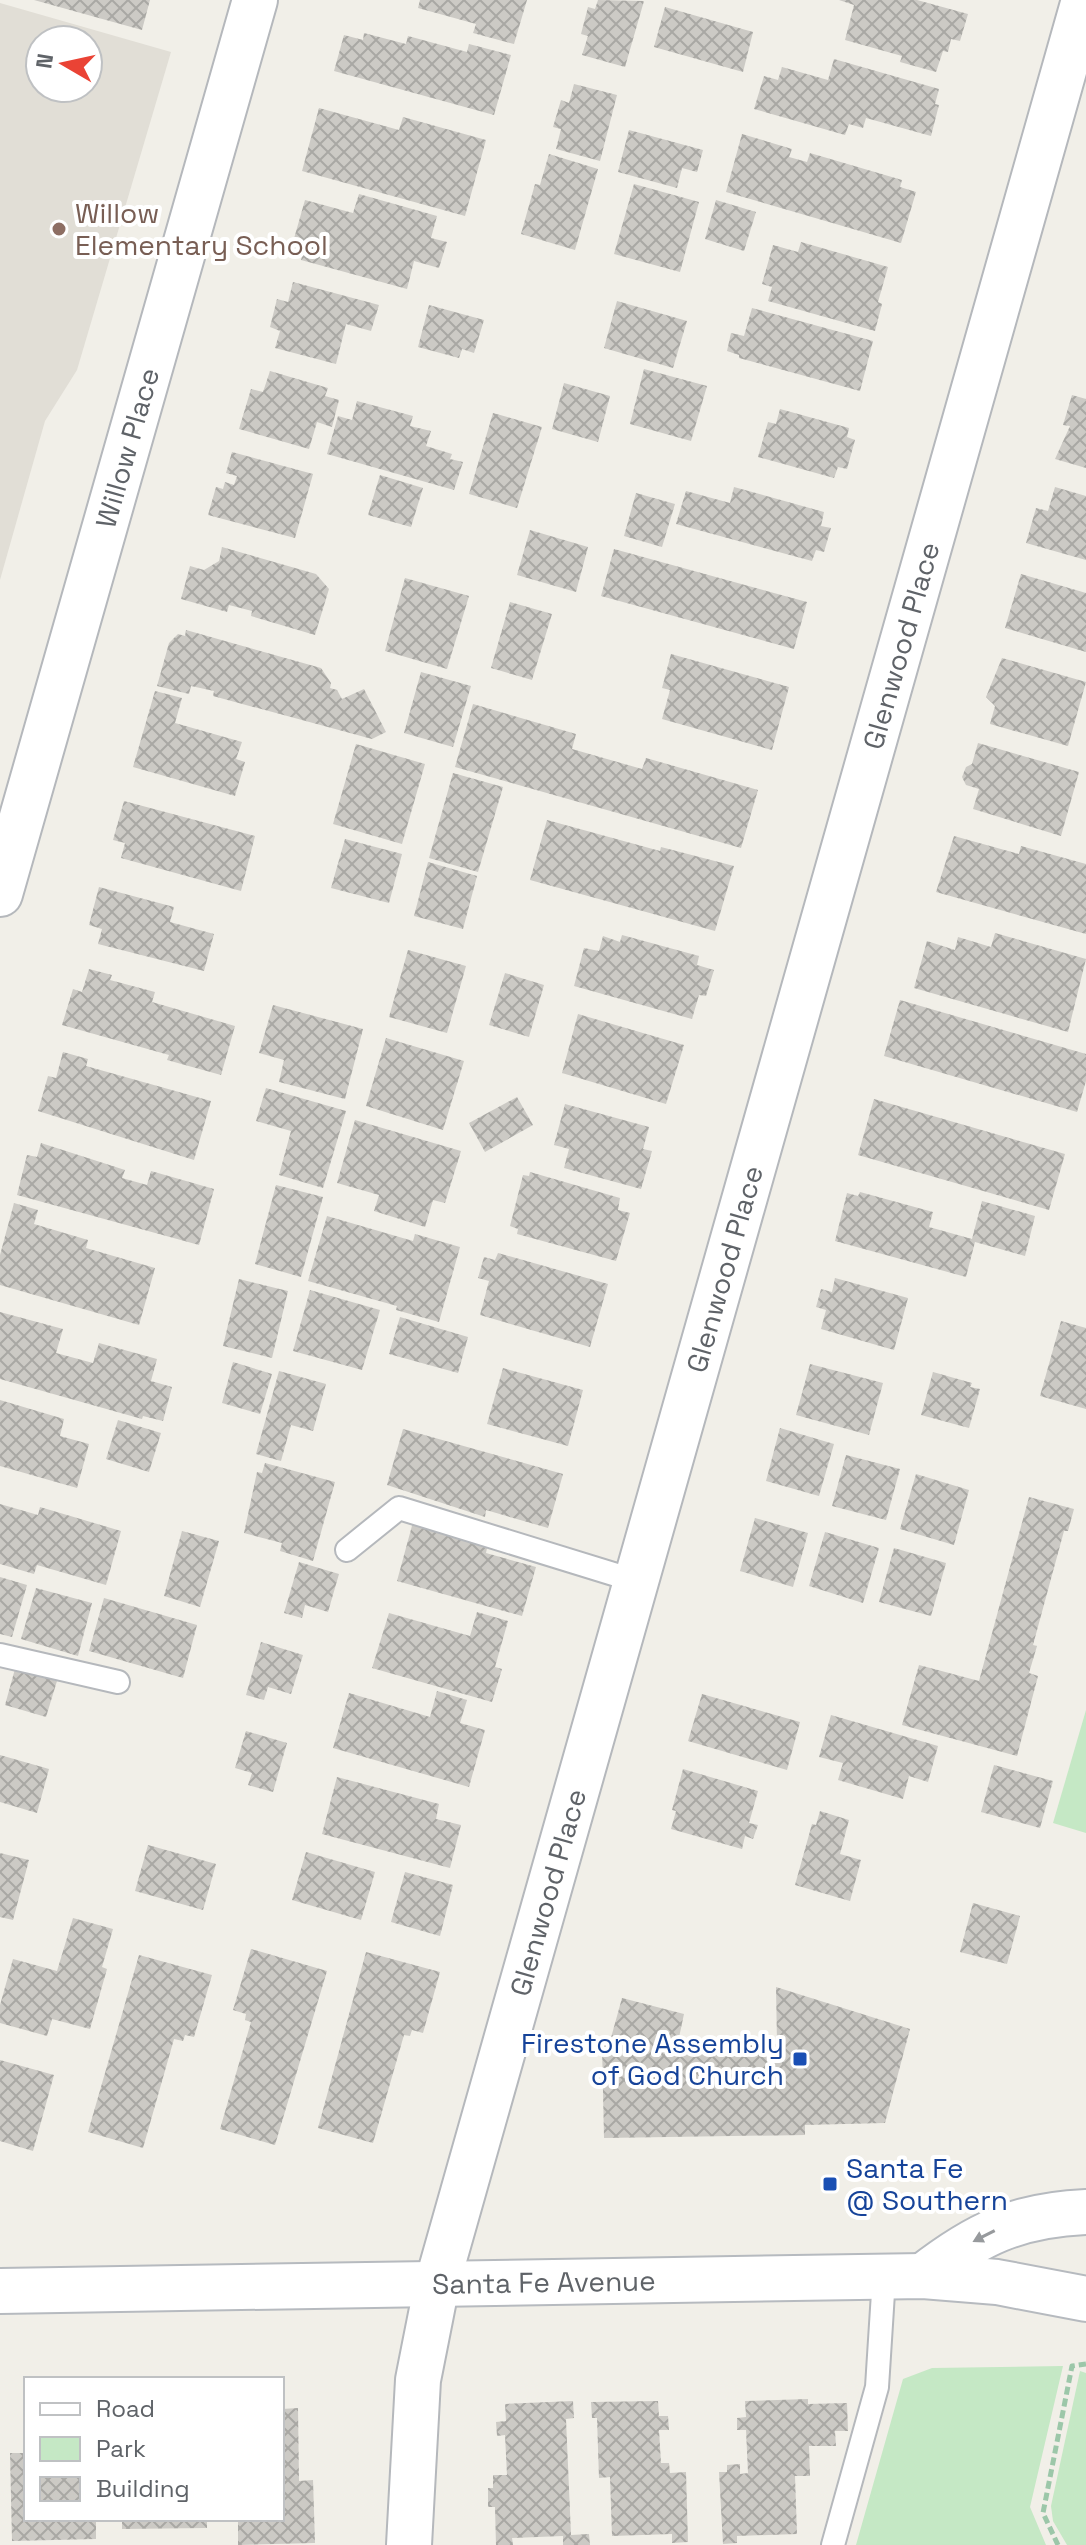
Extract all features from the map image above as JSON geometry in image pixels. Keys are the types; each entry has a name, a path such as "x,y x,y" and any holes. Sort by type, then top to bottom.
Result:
{"street":[{"name":"Willow Place","path":"0,894 255,0"},
{"name":"Glenwood Place","path":"409,2545 418,2380 437,2284 1084,0"},
{"path":"904,2276 1010,2224 1045,2214 1086,2212"},
{"name":"Santa Fe Avenue","path":"0,2291 904,2276 997,2282 1086,2299"}],"lane":[{"path":"347,1550 399,1508 636,1581"},
{"path":"0,1655 118,1682"},
{"path":"833,2545 904,2276"}],"path":[{"path":"1058,2545 1043,2513 1072,2366 1086,2364"}],"shaded area":[{"name":"Willow Elementary School","path":"0,3 73,24 24,24 24,104 104,104 104,33 171,52 77,370 45,421 0,580"}],"green space":[{"path":"1086,1710 1086,1833 1053,1823"},
{"path":"1063,2366 1030,2507 1046,2545 856,2545 903,2379 932,2368"},
{"path":"1080,2371 1086,2373 1086,2545 1067,2545 1053,2521 1051,2506"}],"building":[{"path":"34,0 150,0 142,30"},
{"path":"420,0 527,0 514,44 473,33 476,24 418,8"},
{"path":"598,0 644,1 625,67 582,55 588,36 581,34 588,7 595,9"},
{"path":"839,0 917,0 968,14 960,41 951,39 948,52 943,51 936,72 900,62 902,56 845,40 854,5"},
{"path":"665,7 753,32 743,72 654,47"},
{"path":"364,33 406,44 408,36 467,52 469,44 511,55 494,115 334,71 344,35 363,40"},
{"path":"834,59 939,89 935,104 939,105 931,136 866,118 863,128 849,124 845,135 754,109 764,76 778,80 782,67 828,80"},
{"path":"574,84 617,95 600,161 556,149 561,129 553,127 561,100 569,103"},
{"path":"319,108 399,130 403,117 486,140 465,216 302,171"},
{"path":"629,130 703,150 697,172 682,168 677,188 618,172"},
{"path":"742,134 792,149 789,157 807,162 810,153 902,180 900,187 916,192 901,243 726,192"},
{"path":"549,154 598,169 575,250 521,234 535,184 540,185"},
{"path":"634,184 699,202 680,272 614,254"},
{"path":"359,194 437,216 431,238 447,242 439,268 414,261 407,289 301,260 305,246 293,242 305,200 353,213"},
{"path":"716,200 756,212 744,251 705,239"},
{"path":"801,242 888,267 878,302 882,304 875,331 768,301 772,287 762,284 773,245 798,252"},
{"path":"293,282 379,305 371,331 346,324 336,364 275,348 280,331 270,327 277,299 288,302"},
{"path":"617,301 687,321 673,368 604,348"},
{"path":"429,305 484,320 474,353 462,349 459,358 418,347"},
{"path":"752,308 873,341 860,391 739,358 739,355 727,351 731,333 744,336"},
{"path":"644,369 707,386 691,441 630,424"},
{"path":"270,371 328,388 325,396 339,400 332,427 317,422 309,449 239,429 251,389 263,392"},
{"path":"564,383 610,396 598,442 552,429"},
{"path":"1072,395 1086,399 1086,468 1055,459 1070,426 1063,425"},
{"path":"357,401 413,416 410,426 431,431 426,446 452,454 450,459 463,462 454,490 327,454 338,416 352,420"},
{"path":"780,409 849,428 847,437 855,440 847,469 838,467 834,478 758,457 768,422 776,424"},
{"path":"493,413 542,427 517,508 469,494"},
{"path":"232,452 313,474 295,538 208,515 216,487 223,489 225,482 234,485 237,476 226,473"},
{"path":"380,475 423,488 411,527 368,515"},
{"path":"734,487 824,512 821,526 831,528 824,552 816,550 812,561 676,524 686,491 730,503"},
{"path":"1055,487 1086,496 1086,560 1026,543 1036,508 1048,511"},
{"path":"636,493 675,504 662,547 624,536"},
{"path":"530,530 588,547 576,592 517,575"},
{"path":"222,547 316,574 329,589 315,635 251,616 252,611 229,605 227,612 181,599 190,566 204,570 219,561"},
{"path":"614,549 807,602 794,649 601,596"},
{"path":"1021,574 1086,593 1086,652 1005,628"},
{"path":"405,578 469,596 447,669 385,651"},
{"path":"510,602 552,614 532,680 491,668"},
{"path":"186,630 321,668 331,683 330,688 337,690 342,699 364,689 386,732 372,739 213,696 214,691 191,686 189,694 157,686 169,643 178,634 185,636"},
{"path":"671,654 789,687 772,750 662,719 670,690 662,688"},
{"path":"1002,658 1086,682 1068,746 990,724 995,706 986,697"},
{"path":"421,672 471,686 453,747 404,733"},
{"path":"155,691 182,698 175,723 242,742 236,759 245,762 235,796 133,767"},
{"path":"473,704 576,734 572,749 642,769 646,758 758,790 741,848 455,767"},
{"path":"978,743 1079,772 1061,836 973,809 979,789 966,785 962,777 966,767 972,764"},
{"path":"356,744 425,764 402,844 333,824"},
{"path":"453,773 503,787 478,872 429,858"},
{"path":"124,801 255,836 241,891 121,858 125,843 113,840"},
{"path":"547,820 660,851 661,847 734,866 715,931 530,880"},
{"path":"954,836 1019,854 1021,846 1086,864 1086,934 936,892"},
{"path":"345,839 402,854 389,903 331,888"},
{"path":"428,862 477,876 463,929 414,916"},
{"path":"99,887 174,907 170,922 214,934 204,971 98,944 102,929 89,925"},
{"path":"995,933 1086,959 1068,1032 914,988 927,941 955,950 958,937 991,947"},
{"path":"622,935 699,956 697,965 714,970 706,996 699,995 692,1019 574,986 584,948 599,951 603,936 620,942"},
{"path":"408,950 466,966 447,1033 389,1017"},
{"path":"89,969 112,975 110,980 155,992 152,1002 235,1026 221,1075 167,1060 169,1055 62,1025 73,989 82,992"},
{"path":"505,973 544,985 529,1037 489,1025"},
{"path":"900,1000 1086,1054 1086,1081 1077,1112 884,1056"},
{"path":"273,1005 363,1029 345,1099 279,1082 284,1060 259,1053"},
{"path":"578,1014 684,1045 666,1104 562,1073"},
{"path":"386,1038 464,1061 443,1130 366,1106"},
{"path":"63,1052 88,1059 86,1066 211,1101 194,1160 38,1111 48,1076 56,1078"},
{"path":"266,1088 346,1111 323,1188 279,1175 291,1131 256,1121"},
{"path":"517,1097 533,1125 485,1152 469,1123"},
{"path":"874,1099 1065,1154 1049,1210 858,1155"},
{"path":"565,1104 649,1127 643,1149 652,1151 641,1189 564,1168 569,1149 554,1145"},
{"path":"355,1120 461,1151 445,1203 433,1200 425,1227 374,1211 379,1195 337,1183"},
{"path":"41,1143 125,1170 122,1178 147,1185 151,1171 214,1189 199,1245 17,1195 27,1155 37,1157"},
{"path":"530,1172 620,1198 618,1210 630,1213 616,1261 517,1234 518,1229 510,1226 523,1175 529,1176"},
{"path":"276,1185 323,1197 301,1277 255,1264"},
{"path":"860,1192 933,1212 929,1227 972,1239 982,1201 1035,1216 1025,1256 975,1242 966,1277 835,1241 847,1193 858,1196"},
{"path":"14,1203 38,1210 34,1224 88,1240 86,1248 155,1268 139,1325 0,1285 0,1255"},
{"path":"327,1216 413,1241 415,1234 460,1247 439,1322 396,1310 397,1306 308,1281"},
{"path":"498,1253 608,1284 590,1347 480,1315 489,1281 478,1278 484,1257 495,1260"},
{"path":"835,1278 908,1298 894,1350 821,1329 826,1310 816,1307 821,1289 832,1292"},
{"path":"239,1279 288,1291 272,1358 223,1346"},
{"path":"310,1290 380,1310 362,1370 293,1351"},
{"path":"0,1312 63,1329 56,1353 93,1363 99,1343 157,1359 151,1381 172,1387 163,1421 143,1416 142,1419 0,1379"},
{"path":"400,1317 468,1337 458,1373 389,1354"},
{"path":"1061,1321 1086,1328 1086,1409 1040,1396"},
{"path":"233,1362 272,1374 260,1414 222,1403"},
{"path":"810,1364 883,1383 869,1435 796,1415"},
{"path":"503,1368 583,1390 568,1446 487,1424"},
{"path":"279,1371 326,1384 313,1431 291,1425 281,1461 256,1454"},
{"path":"933,1372 972,1383 970,1387 980,1389 969,1428 921,1415"},
{"path":"0,1400 64,1419 60,1436 89,1444 77,1488 0,1466"},
{"path":"118,1420 161,1433 149,1472 106,1459"},
{"path":"780,1428 834,1444 819,1496 766,1481"},
{"path":"403,1429 563,1474 548,1528 486,1510 485,1517 387,1485"},
{"path":"846,1455 900,1469 886,1520 832,1506"},
{"path":"265,1463 335,1482 313,1561 280,1551 282,1543 244,1533 257,1472 262,1473"},
{"path":"916,1474 969,1490 954,1545 900,1529"},
{"path":"1029,1497 1074,1509 1068,1531 1064,1531 1033,1645 1037,1646 1029,1673 1038,1676 1017,1756 902,1725 919,1665 979,1681"},
{"path":"0,1504 38,1515 40,1507 121,1531 106,1585 37,1565 34,1574 0,1564"},
{"path":"755,1518 808,1533 793,1587 740,1571"},
{"path":"413,1522 488,1543 486,1553 536,1567 522,1616 397,1581"},
{"path":"182,1531 219,1541 200,1607 164,1596"},
{"path":"825,1532 879,1548 863,1603 809,1586"},
{"path":"894,1548 946,1563 931,1616 879,1602"},
{"path":"299,1562 339,1574 328,1612 305,1605 302,1618 284,1613"},
{"path":"0,1577 27,1585 12,1637 0,1634"},
{"path":"36,1588 92,1603 78,1656 21,1639"},
{"path":"104,1598 197,1625 183,1678 89,1651"},
{"path":"477,1612 508,1621 495,1667 502,1669 492,1702 372,1668 389,1613 470,1636"},
{"path":"261,1642 303,1655 291,1694 268,1687 264,1700 246,1695"},
{"path":"15,1669 57,1681 46,1717 5,1705"},
{"path":"437,1691 467,1700 460,1723 485,1730 469,1787 333,1748 349,1693 430,1717"},
{"path":"702,1694 800,1722 787,1770 688,1741"},
{"path":"831,1715 938,1746 928,1782 909,1776 903,1799 838,1780 843,1763 819,1757"},
{"path":"246,1731 287,1743 273,1792 248,1785 252,1773 235,1768"},
{"path":"0,1755 49,1769 37,1813 0,1802"},
{"path":"994,1765 1053,1781 1040,1828 981,1812"},
{"path":"683,1769 758,1791 749,1823 758,1825 753,1839 745,1836 742,1849 671,1829 676,1811 672,1810"},
{"path":"337,1777 439,1804 436,1819 461,1825 450,1868 322,1834"},
{"path":"820,1811 849,1820 840,1854 861,1860 850,1901 795,1885 812,1824 816,1825"},
{"path":"148,1845 216,1864 203,1910 135,1891"},
{"path":"306,1852 375,1872 361,1920 292,1900"},
{"path":"0,1853 29,1860 13,1920 0,1917"},
{"path":"405,1872 453,1885 440,1936 391,1922"},
{"path":"973,1903 1020,1916 1007,1964 960,1952"},
{"path":"73,1918 113,1929 102,1967 107,1969 90,2029 52,2019 47,2036 0,2023 0,2005 13,1959 57,1971"},
{"path":"251,1949 327,1971 275,2145 220,2129 251,2022 245,2020 246,2014 233,2010"},
{"path":"366,1952 440,1972 423,2033 412,2030 410,2036 404,2035 373,2143 318,2128"},
{"path":"139,1955 212,1975 194,2037 185,2035 183,2041 174,2039 143,2148 88,2132"},
{"path":"776,1987 910,2029 885,2123 805,2125 805,2135 604,2138 602,2046 609,2045 622,1998 684,2014 677,2047 777,2044"},
{"path":"0,2060 54,2075 33,2151 0,2141"},
{"path":"808,2399 808,2404 847,2403 848,2431 835,2431 836,2446 809,2446 810,2476 795,2476 797,2534 737,2536 737,2543 723,2544 719,2472 727,2472 727,2465 740,2464 740,2474 748,2473 746,2430 737,2430 737,2418 746,2417 745,2401"},
{"path":"573,2401 574,2418 566,2419 571,2535 589,2534 590,2545 563,2545 563,2536 512,2538 513,2545 496,2545 495,2507 488,2507 488,2488 493,2488 493,2475 507,2475 505,2435 497,2436 496,2422 506,2421 505,2404"},
{"path":"658,2401 659,2416 668,2416 669,2430 659,2430 661,2463 669,2463 670,2473 686,2472 688,2542 672,2543 672,2534 612,2536 610,2477 599,2478 597,2418 592,2418 591,2402"},
{"path":"298,2408 299,2481 313,2480 315,2543 238,2545 238,2521 284,2521 284,2409"},
{"path":"10,2453 24,2453 24,2521 96,2521 96,2539 12,2541"},
{"path":"122,2521 207,2521 207,2528 122,2529"}],"place":[{"name":"Willow Elementary School","path":"59,229"},
{"name":"Firestone Assembly of God Church","path":"800,2059"},
{"name":"Santa Fe @ Southern","path":"830,2184"}]}
